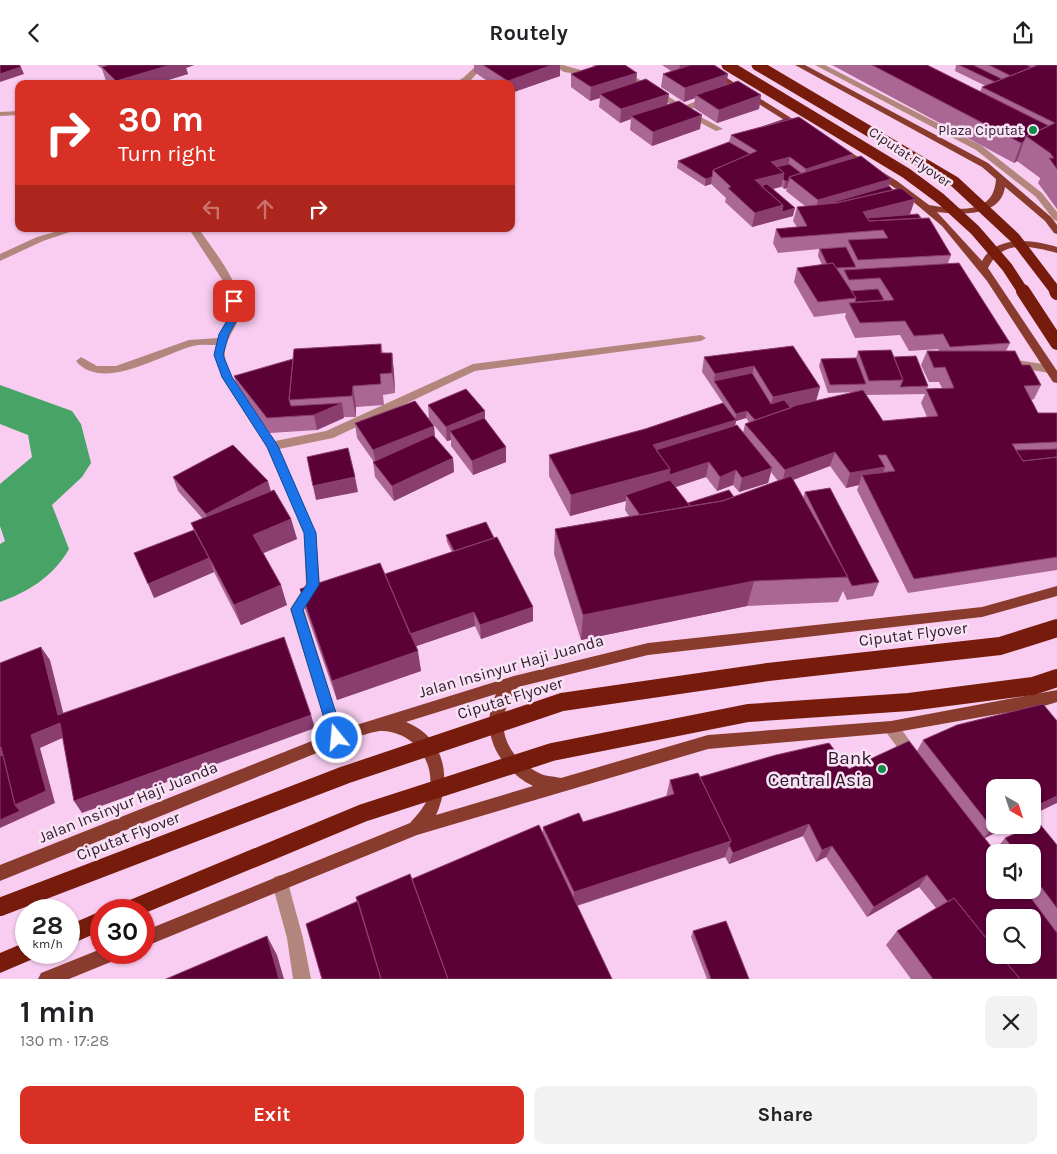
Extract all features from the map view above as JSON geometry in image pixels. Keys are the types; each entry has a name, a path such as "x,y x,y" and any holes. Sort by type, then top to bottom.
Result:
{"highway":[{"name":"Ciputat Flyover","path":"727,65 906,173 941,199 974,230 1007,267 1057,343"},
{"name":"Ciputat Flyover","path":"757,65 955,181 1015,238 1057,293"},
{"name":"Ciputat Flyover","path":"0,907 345,775 562,702 768,672 1000,646 1057,628"},
{"path":"155,899 363,813 552,752 748,713 909,702 1033,686 1057,678"},
{"path":"0,963 15,957"}],"main road":[{"path":"701,65 732,90 810,132"},
{"path":"799,65 965,153 1001,177 1048,219 1057,231"},
{"path":"827,142 884,176 925,206 944,224 983,268 1057,379"},
{"path":"925,206 953,211 966,211 988,205 999,193 1001,177"},
{"path":"983,268 986,258 1009,245 1027,244 1057,250"},
{"name":"Jalan Insinyur Haji Juanda","path":"0,873 337,738 514,682 648,649 982,612 1057,591"},
{"path":"514,682 502,697 495,716 497,736 505,754 520,770 540,781 563,785"},
{"path":"155,934 416,828 708,742 890,727 1044,700 1057,696"},
{"path":"381,724 405,728 424,741 436,760 439,783 432,807 416,828"},
{"path":"47,979 90,962"}],"street":[{"path":"466,80 481,65"},
{"path":"557,65 578,73 598,74"},
{"path":"819,65 980,148 1039,195 1057,218"},
{"path":"617,70 719,129"},
{"path":"683,109 719,95"},
{"path":"0,114 15,113"},
{"path":"965,153 991,157"},
{"path":"0,258 40,239 64,232"},
{"path":"196,232 232,287 235,314 222,341 218,355 227,377 272,446 310,533 313,585 297,609 337,738"},
{"path":"272,446 329,435 473,368 701,338"},
{"path":"80,361 95,369 117,369 193,342 222,341"},
{"path":"1006,363 1050,369"},
{"path":"890,727 920,766"},
{"path":"280,883 295,938 302,979"}],"building":[{"path":"0,65 19,65 21,67 0,74"},
{"path":"109,65 170,65 119,80 115,80 102,67"},
{"path":"483,65 552,65 511,80 506,80"},
{"path":"599,65 625,65 637,73 591,87 571,74"},
{"path":"691,65 714,65 728,74 685,88 663,74"},
{"path":"872,65 927,65 1049,126 1026,136 1021,143"},
{"path":"959,65 973,65 1002,79 995,82"},
{"path":"989,65 1026,65 1031,67 1011,76"},
{"path":"1038,65 1057,65 1057,169 1049,158 1054,158 1050,153 1026,136 1055,123 982,87"},
{"path":"646,79 669,94 621,109 600,94"},
{"path":"738,81 761,95 719,110 696,95"},
{"path":"679,101 702,115 653,132 631,116"},
{"path":"799,117 853,154 806,169 790,157 771,162 784,173 755,180 783,205 755,213 728,188 731,187 713,170 757,151 731,135"},
{"path":"788,118 791,119 762,127"},
{"path":"729,142 750,154 713,170 712,177 706,179 678,161"},
{"path":"861,156 891,179 818,200 789,177"},
{"path":"789,164 801,173 789,177 789,181 785,181 783,179 784,173 777,167"},
{"path":"767,184 795,208 782,212 783,205 761,186"},
{"path":"889,186 893,190 834,202"},
{"path":"901,188 915,199 863,212 869,221 929,218 951,255 858,260 848,240 888,238 883,230 781,238 776,229 807,226 797,207 836,203"},
{"path":"918,214 921,218 869,221 867,218"},
{"path":"846,247 856,267 836,268 833,263 827,264 820,249"},
{"path":"833,263 856,298 818,302 797,268"},
{"path":"959,263 1010,343 950,347 943,334 914,336 905,321 860,323 849,303 894,300 880,278 849,280 844,270"},
{"path":"878,289 884,300 855,302 856,298 851,291"},
{"path":"381,344 381,353 392,353 392,373 380,374 381,384 353,386 352,396 289,400 294,349"},
{"path":"793,346 820,387 773,397 754,366 715,374 704,357"},
{"path":"891,350 903,380 869,381 858,351"},
{"path":"927,351 1015,351 1022,365 1030,365 1041,385 1024,386 1038,413 1057,413 1057,442 1012,444 1023,461 1057,457 1057,557 914,579 862,475 895,471 886,455 878,455 885,467 850,473 835,452 785,470 745,424 797,405 863,390 883,421 938,416 926,389 954,388 945,367 934,368"},
{"path":"916,356 928,386 900,387 903,380 894,357"},
{"path":"856,358 866,384 830,385 821,359"},
{"path":"293,359 289,400 291,406 342,403 314,415 267,418 234,376"},
{"path":"752,373 771,404 784,400 791,408 755,420 747,411 736,414 714,381"},
{"path":"466,389 485,411 446,427 428,405"},
{"path":"415,401 434,426 373,450 355,423"},
{"path":"723,403 736,420 653,445 670,469 571,495 549,455 645,429"},
{"path":"484,418 506,447 472,461 450,431"},
{"path":"737,425 772,468 742,478 736,470 720,477 709,462 669,475 670,469 656,450"},
{"path":"433,435 453,458 392,486 373,462"},
{"path":"233,445 268,481 206,514 173,477"},
{"path":"348,448 355,477 313,486 307,457"},
{"path":"1057,449 1057,457 1023,461 1016,450"},
{"path":"791,476 848,577 754,581 583,615 555,529 722,501"},
{"path":"670,480 690,506 640,515 626,495"},
{"path":"830,488 879,582 852,586 805,492"},
{"path":"274,490 291,519 253,535 281,585 234,605 191,523"},
{"path":"729,490 734,497 722,501 690,506 688,503"},
{"path":"486,522 494,538 454,551 446,535"},
{"path":"194,530 209,558 148,584 134,553"},
{"path":"497,537 533,607 480,625 474,612 410,634 385,574"},
{"path":"380,563 418,651 332,681 300,589"},
{"path":"284,637 311,715 74,801 60,723 31,735 46,791 15,805 0,748 0,663 41,647 58,715"},
{"path":"1043,704 1057,721 1057,796 1041,804 1041,779 986,779 986,820 923,740 957,725"},
{"path":"909,741 989,844 986,844 986,899 1032,899 1039,909 986,909 986,938 954,898 948,902 927,875 874,907 832,846 822,850 809,824 733,853 729,845 731,841 700,777 776,755 829,743 849,769"},
{"path":"3,755 15,805 20,811 0,820 0,756"},
{"path":"698,773 731,841 574,892 543,827 579,813 583,822 674,794 670,780"},
{"path":"539,825 612,979 448,979 412,879"},
{"path":"1041,825 1057,845 1057,908 1041,887 1041,844 1009,844 1005,838 1014,834 1041,834"},
{"path":"410,874 448,979 381,979 356,897"},
{"path":"954,898 986,938 986,964 1008,964 1020,979 933,979 897,931"},
{"path":"358,901 381,979 322,979 306,924"},
{"path":"1041,912 1057,933 1057,979 1020,979 1008,964 1041,964"},
{"path":"726,921 749,979 711,979 693,931"},
{"path":"267,936 279,979 166,979"}],"waterway":[{"path":"0,403 53,424 62,463 21,499 38,549 0,577"}],"place":[{"name":"Plaza Ciputat","path":"1033,130"},
{"name":"Bank Central Asia","path":"882,769"}],"route":[{"path":"234,301 235,314 224,334 218,355 227,377 272,446 310,533 313,585 297,609 337,738"}]}
